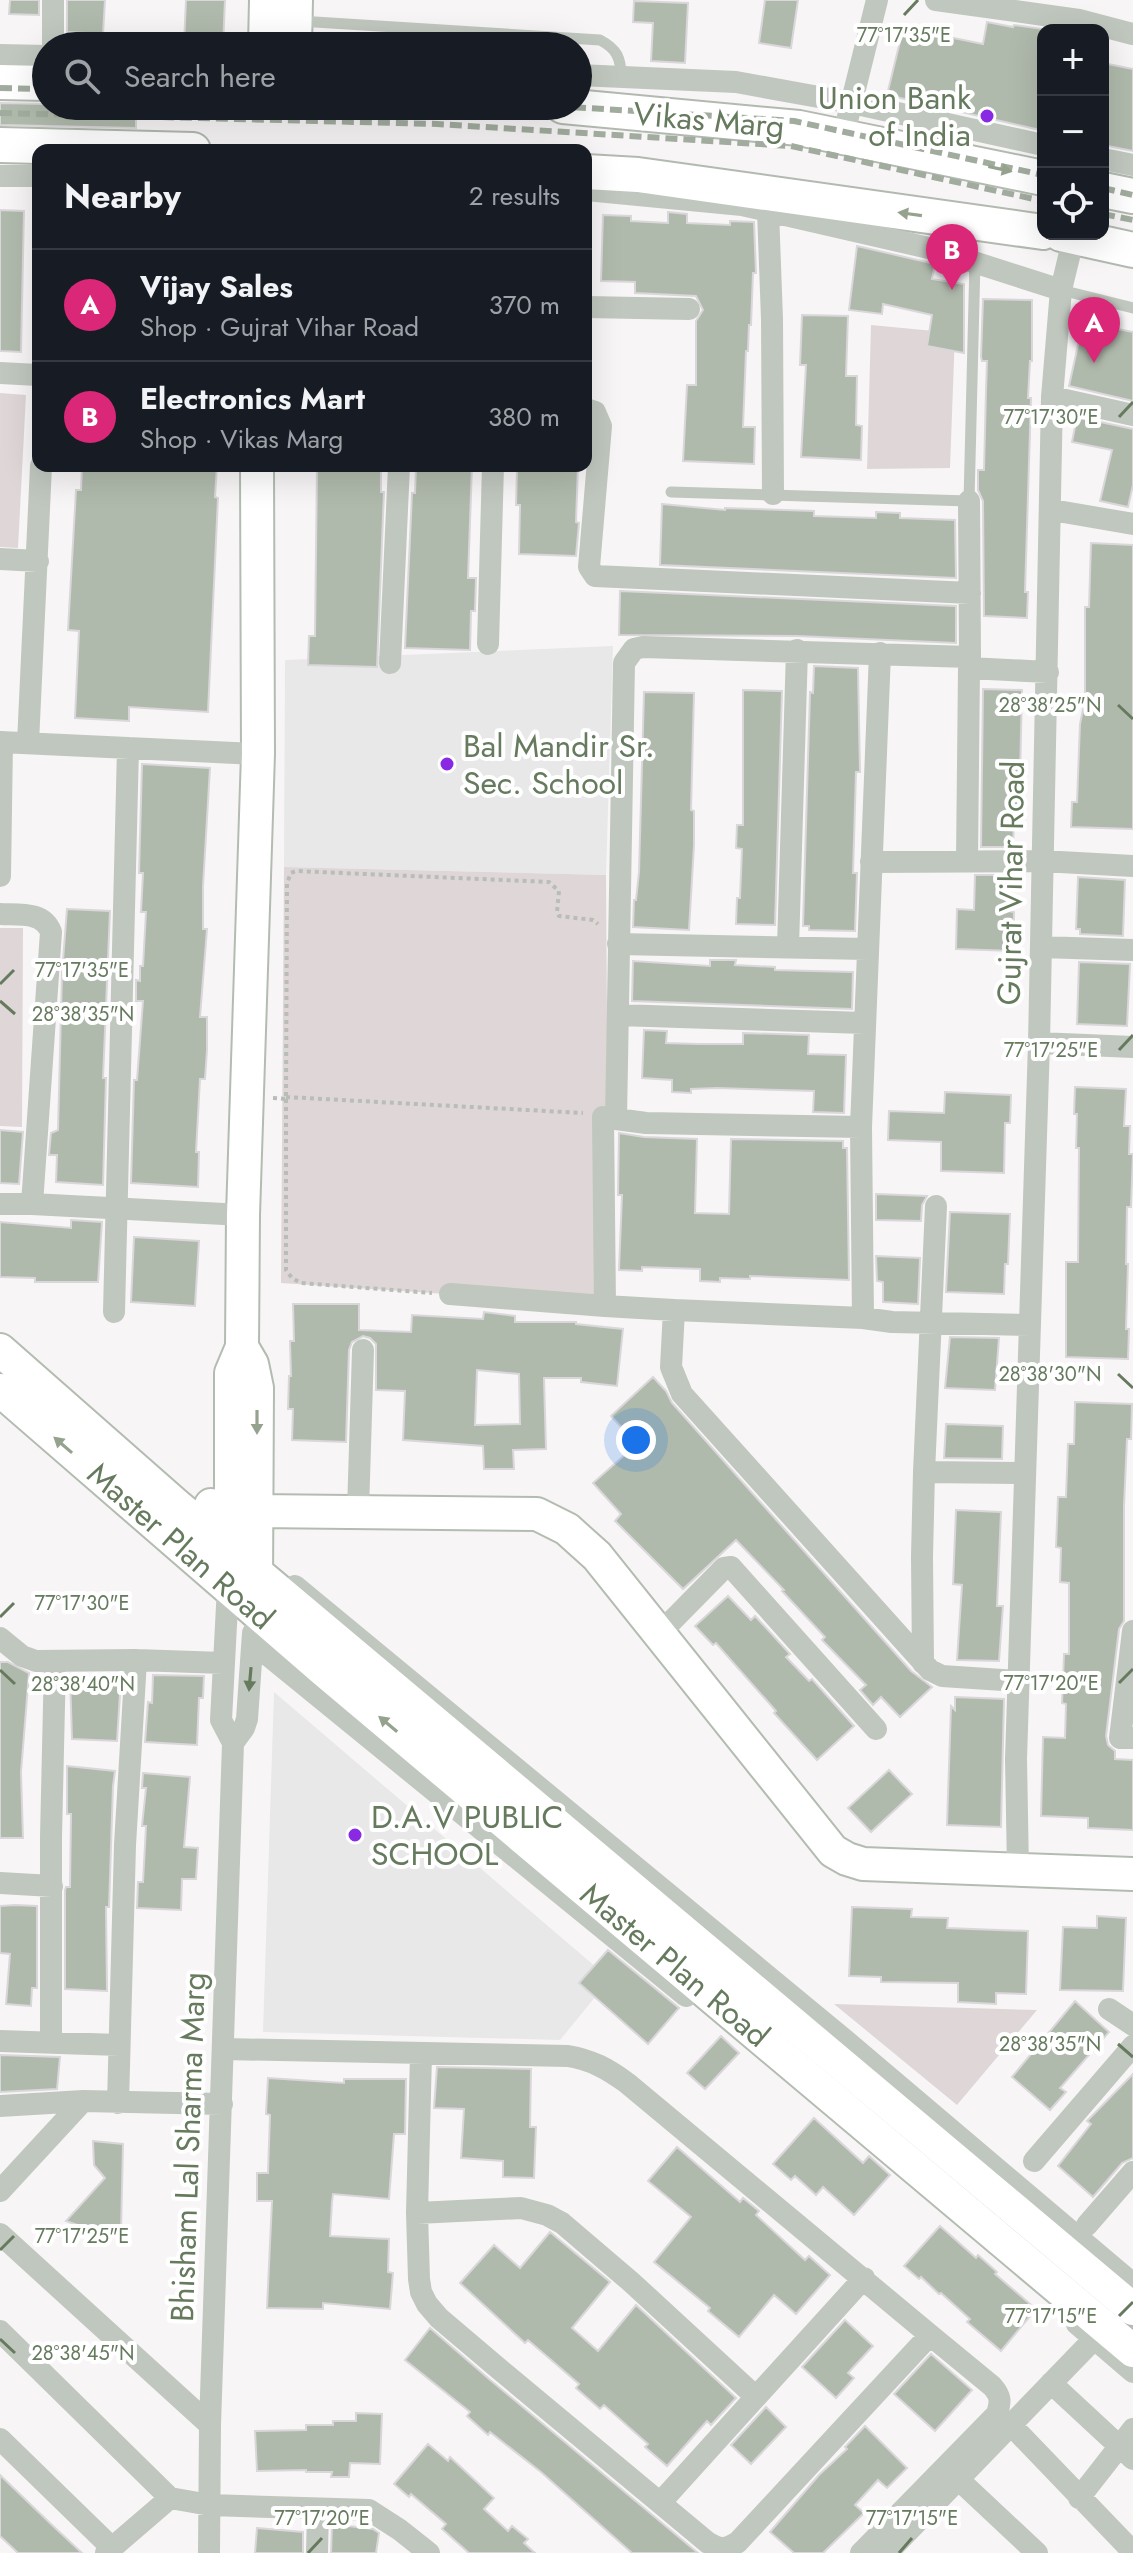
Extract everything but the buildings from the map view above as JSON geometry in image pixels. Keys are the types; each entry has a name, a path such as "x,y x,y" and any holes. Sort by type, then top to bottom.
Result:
{"main road":[{"path":"265,32 266,0"},
{"path":"0,82 32,83"},
{"name":"Vikas Marg","path":"592,109 799,128 1037,177"},
{"path":"0,145 32,146"},
{"name":"Vikas Marg","path":"592,172 638,175 1037,231"},
{"path":"1109,191 1133,196"},
{"name":"Vikas Marg","path":"1087,240 1133,250"},
{"path":"255,1610 247,1558 231,1373 242,1347 243,1215 258,754 257,472"},
{"name":"Master Plan Road","path":"0,1350 175,1504 247,1558 1133,2309"},
{"name":"Master Plan Road","path":"0,1390 323,1670 1133,2351"},
{"path":"175,1504 537,1514 567,1529 597,1556 833,1851 863,1864 1133,1874"},
{"path":"228,1587 247,1558"}],"street":[{"path":"53,0 53,32"},
{"path":"843,137 877,0"},
{"path":"936,0 1082,10 1133,34"},
{"path":"0,55 32,56"},
{"path":"592,76 736,82 852,103 1037,144"},
{"path":"1109,160 1133,165"},
{"path":"0,176 32,176"},
{"path":"592,191 742,205 975,261 1061,290"},
{"path":"768,211 773,494"},
{"name":"Gujrat Vihar Road","path":"1018,1870 1016,1759 1039,1043 1052,397 1061,290 1059,240"},
{"path":"592,307 689,309"},
{"path":"0,373 32,375"},
{"path":"1052,397 1133,415"},
{"path":"592,411 601,426 589,567 595,576 970,593"},
{"path":"28,743 41,472"},
{"path":"390,663 399,472"},
{"path":"488,644 493,472"},
{"path":"967,861 969,501"},
{"path":"1052,510 1133,524"},
{"path":"0,559 38,561"},
{"path":"605,1306 610,1118 618,1015 624,663 628,656 634,649 643,647 880,653 1048,672"},
{"path":"788,947 797,650"},
{"path":"863,1318 861,1127 880,653"},
{"path":"0,876 1,742 258,754"},
{"path":"114,1312 128,748"},
{"path":"871,862 1042,861 1133,866"},
{"path":"0,914 35,916 48,925 51,932 32,1204"},
{"path":"618,944 868,949"},
{"path":"1041,947 1133,950"},
{"path":"618,1015 865,1023"},
{"path":"1039,1043 1133,1047"},
{"path":"610,1118 646,1123 861,1127"},
{"path":"0,1204 243,1215"},
{"path":"923,1663 924,1472 936,1206"},
{"path":"450,1294 674,1310 1030,1325"},
{"path":"674,1310 671,1367 682,1394 923,1663 942,1676 1019,1681"},
{"path":"358,1511 363,1350"},
{"path":"924,1472 1025,1473"},
{"path":"247,1558 335,1617 833,2030 1133,2284"},
{"path":"659,1634 724,1568 731,1567 876,1729"},
{"name":"Bhisham Lal Sharma Marg","path":"209,2553 210,2425 233,1743 221,1720 228,1587"},
{"name":"Bhisham Lal Sharma Marg","path":"233,1743 247,1719 255,1610"},
{"path":"1133,1631 1120,1738 1133,1738"},
{"path":"0,1638 22,1656 36,1661 223,1663"},
{"path":"253,1643 780,2072 1133,2372"},
{"path":"118,2103 125,1845 136,1660"},
{"path":"51,2042 55,1661"},
{"path":"0,1883 52,1886"},
{"path":"1109,2009 1133,2025"},
{"path":"0,2041 119,2045"},
{"path":"1034,2161 1133,2046"},
{"path":"224,2049 568,2056 587,2059 606,2068 864,2278 1000,2395 997,2414 861,2553"},
{"path":"421,2054 417,2213 419,2279 427,2304 486,2358 717,2549 729,2548 738,2542 930,2335"},
{"path":"0,2191 83,2101"},
{"path":"0,2106 83,2101 222,2104"},
{"path":"1087,2225 1133,2172"},
{"path":"417,2213 521,2208 562,2223 756,2397"},
{"path":"0,2234 210,2425"},
{"path":"660,2503 864,2278"},
{"path":"0,2331 170,2498 210,2505 369,2510 429,2553"},
{"path":"887,2553 1094,2339"},
{"path":"1051,2383 1128,2445 1079,2498"},
{"path":"1011,2425 1133,2552"},
{"path":"0,2439 109,2551 170,2498"},
{"path":"958,2479 1037,2553"},
{"path":"317,2553 318,2509"},
{"path":"399,2553 400,2530"}],"lane":[{"path":"296,22 465,32"},
{"path":"592,40 600,40 616,52 621,63 621,77"},
{"path":"671,492 969,501 975,261"},
{"path":"1061,290 1133,308"}],"path":[{"path":"450,1294 301,1283 286,1270 287,883 291,873 549,882 559,891 559,916 593,920 600,929"},
{"path":"247,1097 603,1114 610,1118"}],"shaded area":[{"path":"871,325 955,333 950,468 867,469"},
{"path":"0,393 26,395 18,548 0,547"},
{"name":"Bal Mandir Sr. Sec. School","path":"613,646 606,875 284,867 285,660"},
{"path":"284,867 606,875 609,1305 281,1283"},
{"path":"0,928 23,928 22,1127 0,1126"},
{"name":"D.A.V PUBLIC SCHOOL","path":"274,1692 610,1979 560,2040 263,2032"},
{"path":"834,2004 1037,2010 957,2105"}],"railway":[{"path":"0,88 32,89"},
{"path":"592,108 794,121 1037,174"},
{"path":"0,113 32,114"},
{"path":"278,120 437,124 791,146 1037,200"},
{"path":"1109,189 1133,195"},
{"path":"1109,215 1133,220"}],"place":[{"name":"Union Bank of India","path":"987,116"},
{"name":"Electronics Mart","path":"952,290"},
{"name":"Vijay Sales","path":"1094,363"},
{"name":"Bal Mandir Sr. Sec. School","path":"447,764"},
{"name":"D.A.V PUBLIC SCHOOL","path":"355,1835"}]}
